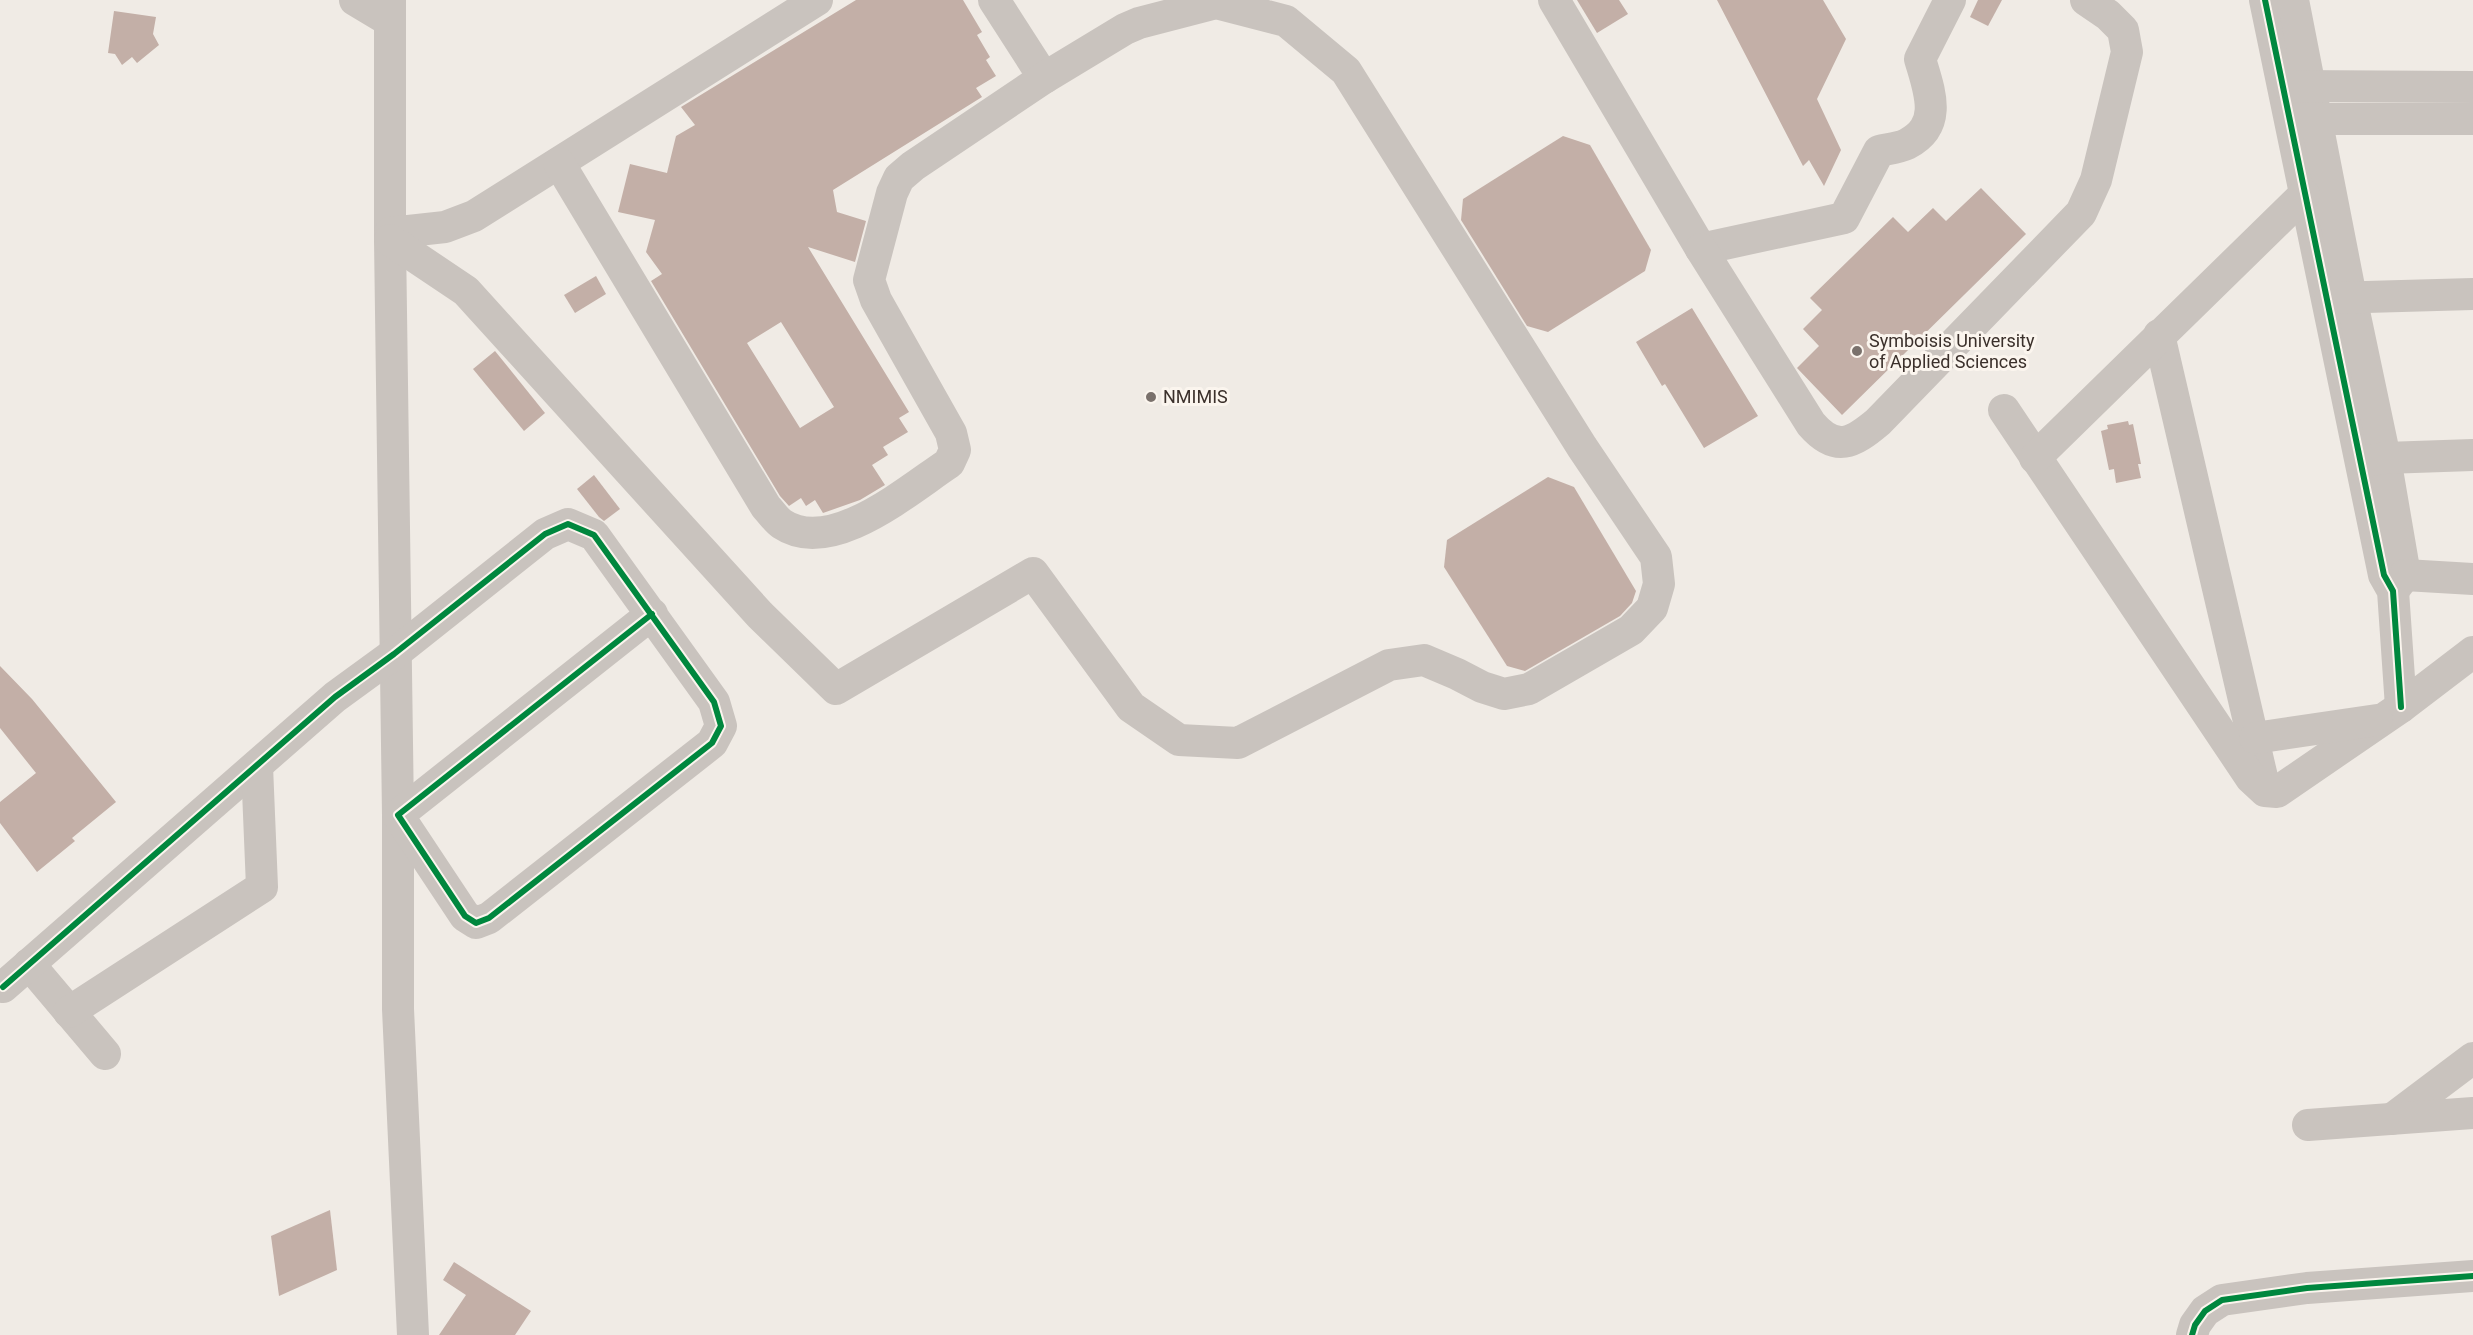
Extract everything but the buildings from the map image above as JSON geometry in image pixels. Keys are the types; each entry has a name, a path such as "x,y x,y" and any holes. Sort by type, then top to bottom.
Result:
{"street":[{"path":"355,0 390,10 390,236 398,816 398,1009 413,1335"},
{"path":"390,236 457,224 474,216 817,0"},
{"path":"994,0 1044,78"},
{"path":"1554,0 1701,249 1811,424 1823,438 1840,443 1859,438 1878,422 2081,213 2090,198 2127,52 2123,30 2108,15 2086,0"},
{"path":"1701,249 1844,218 1879,151 1906,145 1920,134 1932,112 1930,93 1920,59 1950,0"},
{"path":"2265,0 2296,86 2399,583 2393,713"},
{"path":"2293,0 2296,86"},
{"path":"390,236 466,291 760,615 836,689 1033,573 1131,707 1179,740 1238,743 1389,665 1424,660 1482,687 1504,694 1529,688 1631,630 1652,608 1659,584 1656,557 1582,447 1346,71 1286,21 1216,3 1125,29 1044,78 899,178 892,193 869,280 876,300 951,433 955,450 949,463 863,519 840,530 824,533 802,532 782,524 765,507 559,163"},
{"path":"2296,86 2473,87"},
{"path":"2303,119 2473,119"},
{"path":"2303,119 2304,195 2339,297"},
{"path":"2035,458 2159,334 2304,195"},
{"path":"2339,297 2473,294"},
{"path":"2159,334 2265,791"},
{"path":"2004,410 2251,778 2265,791 2277,792 2393,713 2473,652"},
{"path":"2373,460 2473,455"},
{"path":"3,987 335,697 394,654 545,534 568,524 594,535 714,702 721,726 712,743 489,918 476,923 465,916 398,816"},
{"path":"2399,583 2473,579"},
{"path":"398,816 652,614"},
{"path":"2254,738 2393,713"},
{"path":"69,1012 262,886 257,766"},
{"path":"29,964 105,1054"},
{"path":"2392,1119 2473,1058"},
{"path":"2308,1125 2473,1113"},
{"path":"2192,1335 2195,1325 2205,1311 2222,1300 2307,1288 2473,1276"}],"cycle path":[{"path":"2265,0 2384,575 2393,591 2401,707"},
{"path":"3,987 335,697 394,654 545,534 568,524 594,535 714,702 721,726 712,743 489,918 476,923 465,916 398,815 652,614"},
{"path":"2192,1335 2195,1325 2205,1311 2222,1300 2307,1288 2473,1276"}],"place":[{"name":"Symboisis University of Applied Sciences","path":"1857,351"},
{"name":"NMIMIS","path":"1151,397"}]}
